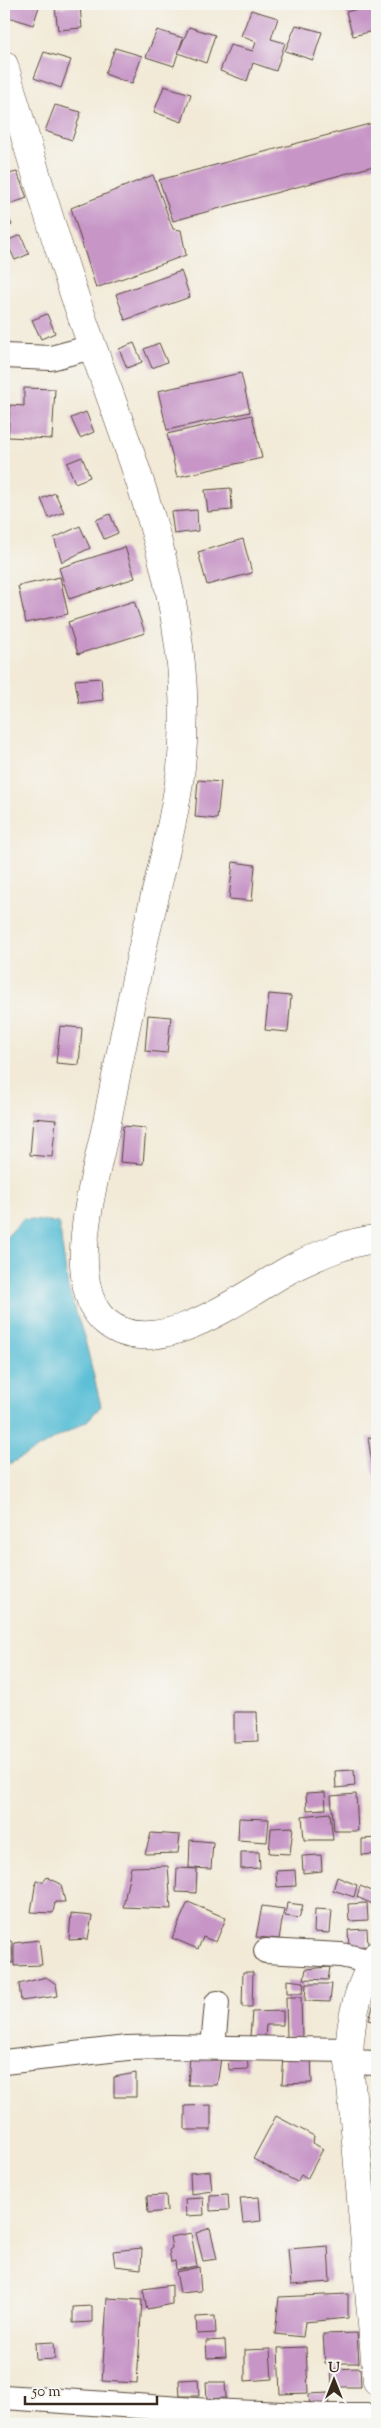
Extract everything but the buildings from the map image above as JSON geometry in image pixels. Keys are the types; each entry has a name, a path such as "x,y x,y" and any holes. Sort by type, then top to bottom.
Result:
{"main road":[{"path":"4,65 92,347 120,420 144,491 165,569 180,665 184,733 179,779 167,848 144,942 89,1215 84,1262 90,1299 98,1315 109,1325 126,1334 146,1337 167,1333 195,1323 292,1269 341,1246 377,1239"},
{"path":"375,1958 354,2008 349,2035 349,2056 377,2381"}],"street":[{"path":"4,356 51,358 92,347"},
{"path":"266,1951 375,1958"},
{"path":"213,2047 217,2003"},
{"path":"4,2062 127,2048 213,2047 349,2056 377,2063"},
{"path":"4,2396 219,2412 377,2416"}],"water":[{"path":"23,1219 59,1223 68,1288 85,1340 101,1406 87,1421 4,1467 4,1240"}]}
